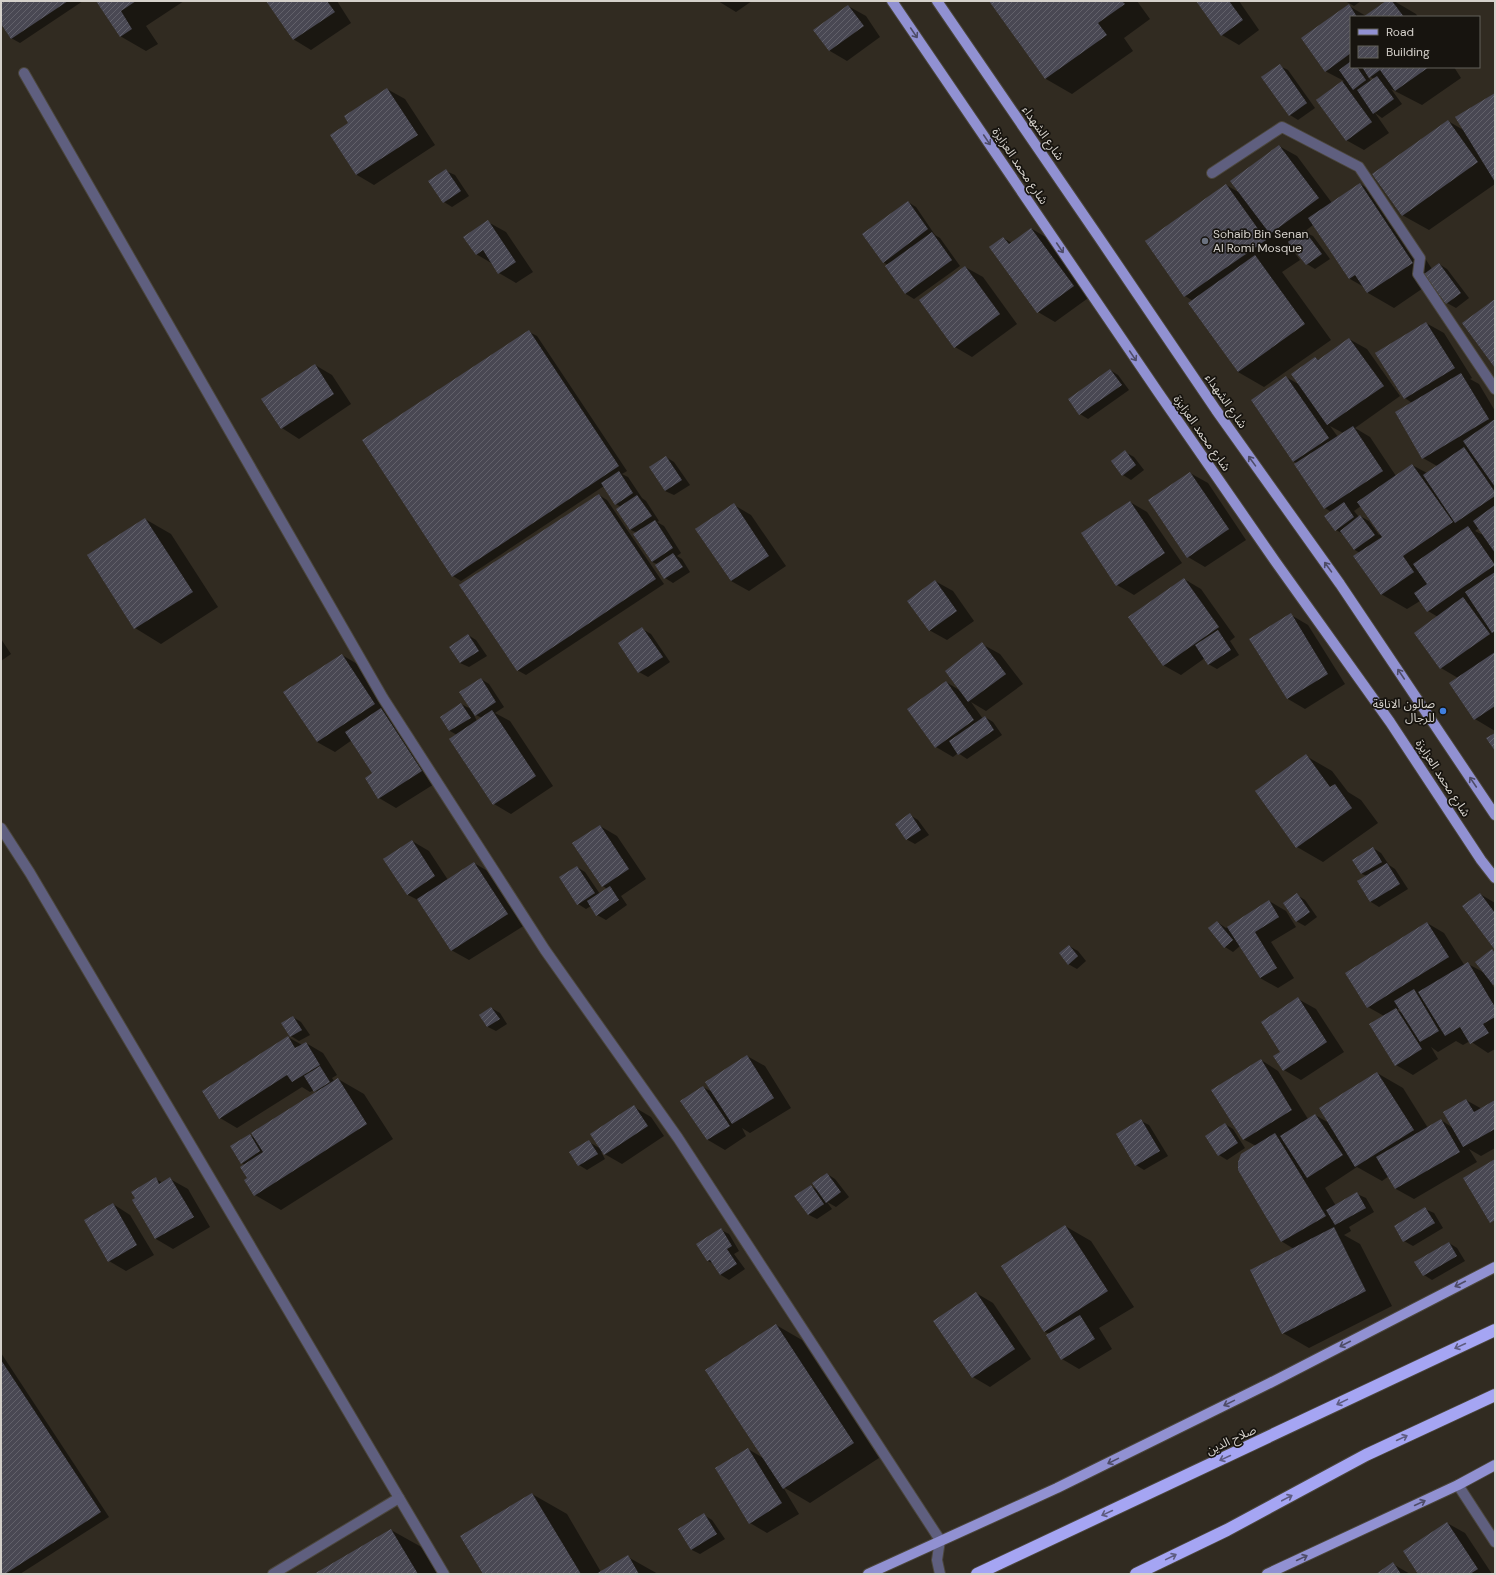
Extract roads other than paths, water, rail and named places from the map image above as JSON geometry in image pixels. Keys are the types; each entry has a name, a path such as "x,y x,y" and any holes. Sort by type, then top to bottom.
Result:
{"highway":[{"name":"صلاح الدين","path":"978,1574 1495,1330"},
{"path":"1136,1574 1227,1530 1366,1455 1495,1395"}],"main road":[{"name":"شارع محمد العزايزة","path":"892,1 1158,392 1275,561 1390,722 1481,860 1495,878"},
{"name":"شارع الشهداء","path":"937,1 1216,410 1340,584 1495,815"},
{"path":"868,1574 1064,1485 1270,1383 1495,1266"},
{"path":"1267,1574 1458,1486 1495,1465"}],"street":[{"path":"24,73 383,698 546,950 678,1138 940,1540 937,1560 940,1574"},
{"path":"1212,173 1282,127 1359,167 1420,258 1418,274 1495,389"},
{"path":"1,828 39,886 444,1574"},
{"path":"1458,1486 1495,1542"},
{"path":"273,1574 399,1498"}],"place":[{"name":"Sohaib Bin Senan Al Romi Mosque","path":"1205,241"},
{"name":"صالون الاناقة للرجال","path":"1443,711"}]}
